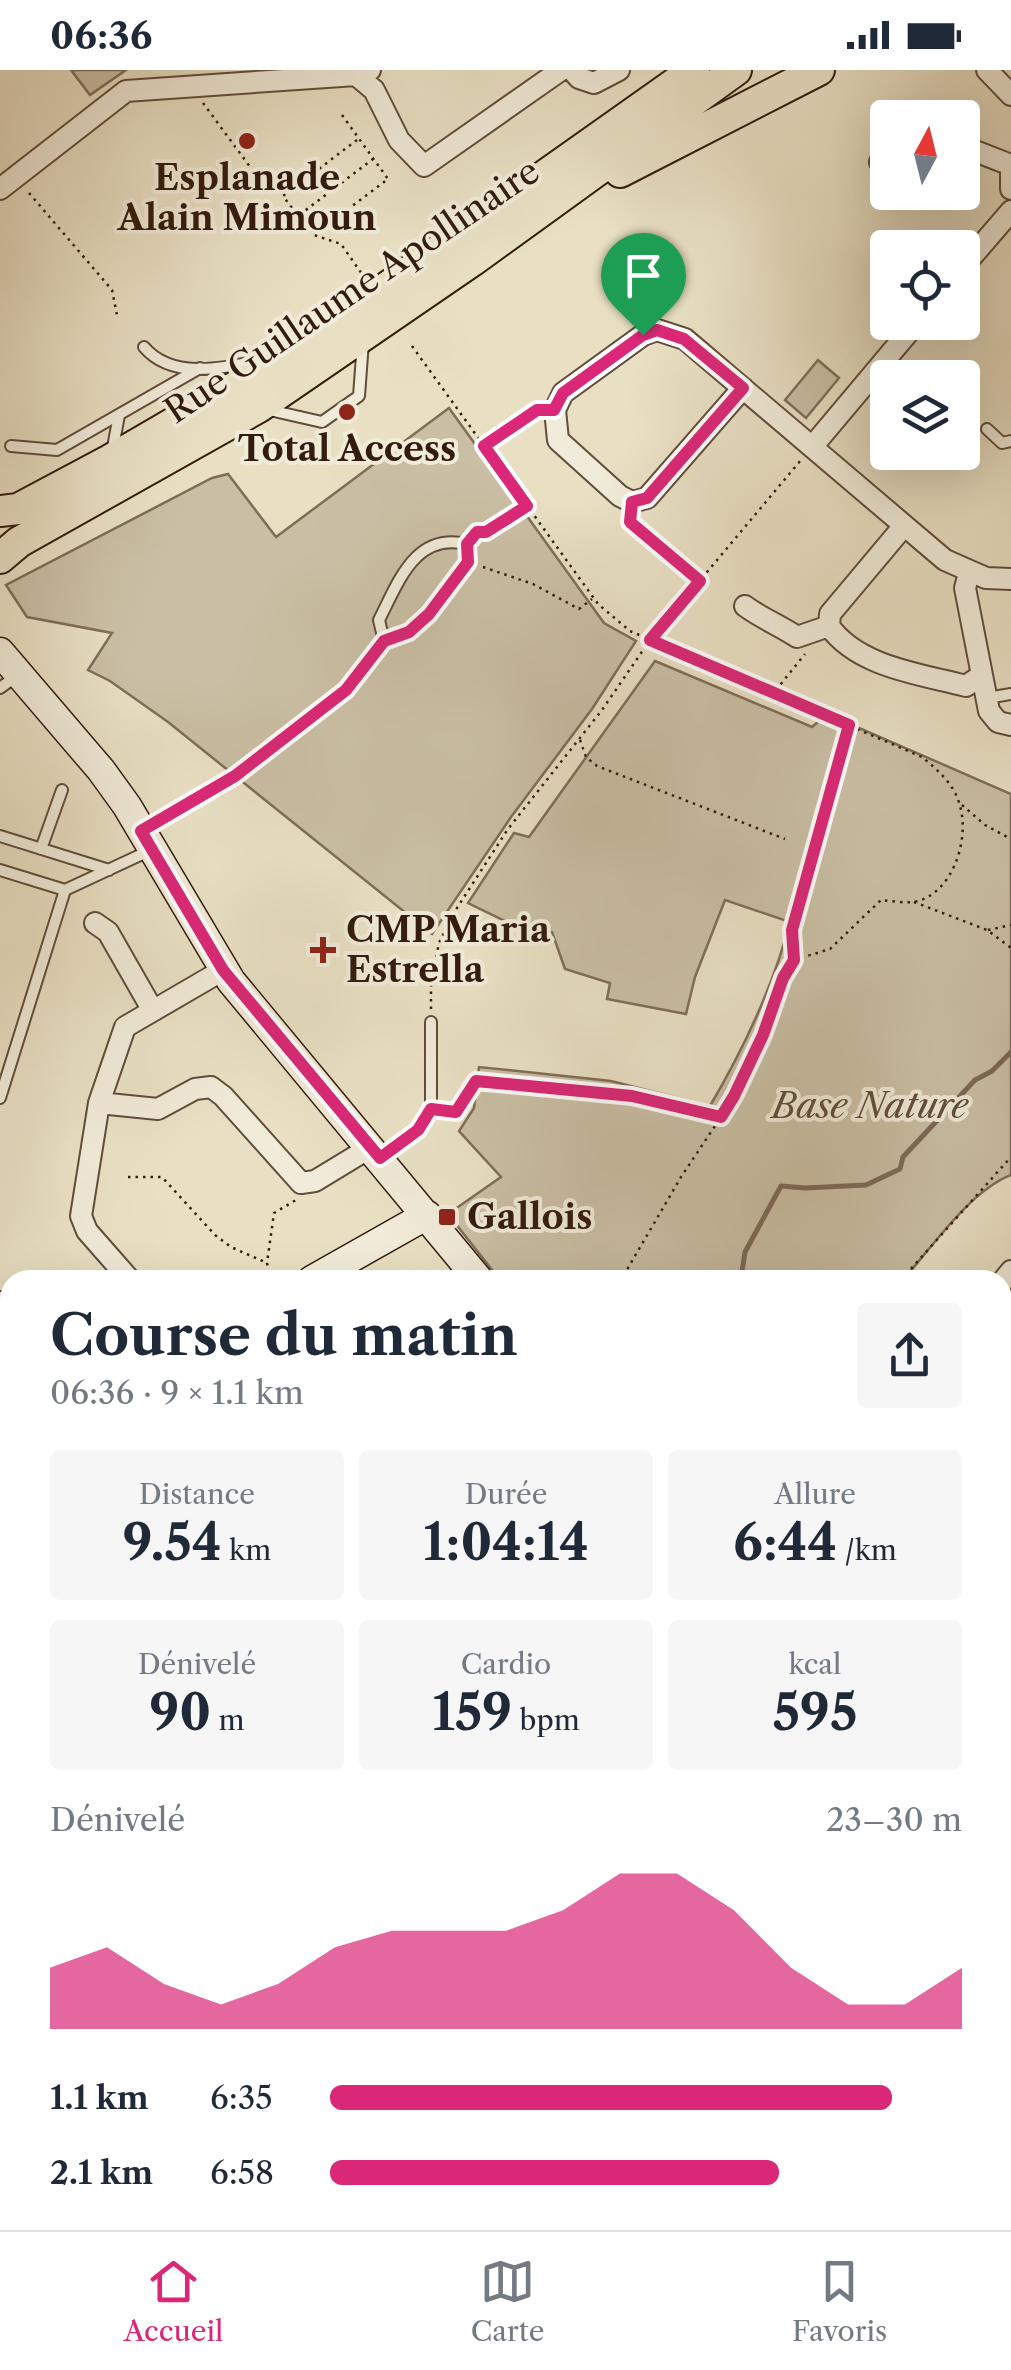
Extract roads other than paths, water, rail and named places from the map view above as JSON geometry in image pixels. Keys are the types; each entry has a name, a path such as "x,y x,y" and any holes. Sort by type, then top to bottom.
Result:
{"main road":[{"name":"Rue Guillaume Apollinaire","path":"0,511 18,508 110,460 297,351 694,70"},
{"name":"Rue Guillaume Apollinaire","path":"0,558 19,542 260,407 736,70"},
{"path":"532,217 819,70"},
{"path":"0,652 10,681 100,770 223,970 471,1270"},
{"path":"330,1270 427,1216"}],"street":[{"path":"6,179 126,91 363,72 399,140 424,166 561,70"},
{"path":"572,70 579,78 594,83 619,70"},
{"path":"987,70 1011,95"},
{"path":"980,154 1011,168 1011,188"},
{"path":"980,247 1011,211"},
{"path":"743,388 631,512 620,496 558,440 554,410 563,393 643,335 657,330 684,339 743,388 812,447 903,527 945,560 986,578 1011,579"},
{"path":"812,447 902,340"},
{"path":"829,626 830,614 903,527"},
{"path":"969,573 965,588 989,711 998,722 1011,726"},
{"path":"745,606 797,637 829,626"},
{"path":"829,626 852,648 885,664 966,686 982,675"},
{"path":"95,924 108,932 152,1009"},
{"path":"121,1270 86,1231 81,1216 99,1103 120,1035 133,1020 223,970"},
{"path":"99,1103 158,1109 195,1089 210,1086 224,1096 300,1183 315,1181 376,1152"}],"lane":[{"path":"260,407 322,422 358,396 362,338"},
{"path":"144,346 152,356 181,368 218,369 297,351"},
{"path":"11,446 57,450 200,368"},
{"path":"110,460 119,415"},
{"path":"987,429 1002,442 1011,441"},
{"path":"0,870 65,890 109,870 346,690 384,641 409,632 429,614 468,562 467,544 452,540 431,544 420,552 403,573 378,620 384,641"},
{"path":"987,698 1011,694"},
{"path":"41,849 62,790"},
{"path":"0,836 109,870"},
{"path":"0,1098 65,890"},
{"path":"376,1152 418,1130 431,1109 431,1022"}],"waterway":[{"path":"742,1270 745,1252 781,1186 866,1185 900,1169 903,1157 975,1080 992,1071 1011,1052"}],"place":[{"name":"Esplanade Alain Mimoun","path":"247,141"},
{"name":"Total Access","path":"347,412"},
{"name":"CMP Maria Estrella","path":"323,950"},
{"name":"Gallois","path":"447,1217"}],"park label":[{"name":"Base Nature","path":"870,1106"}]}
